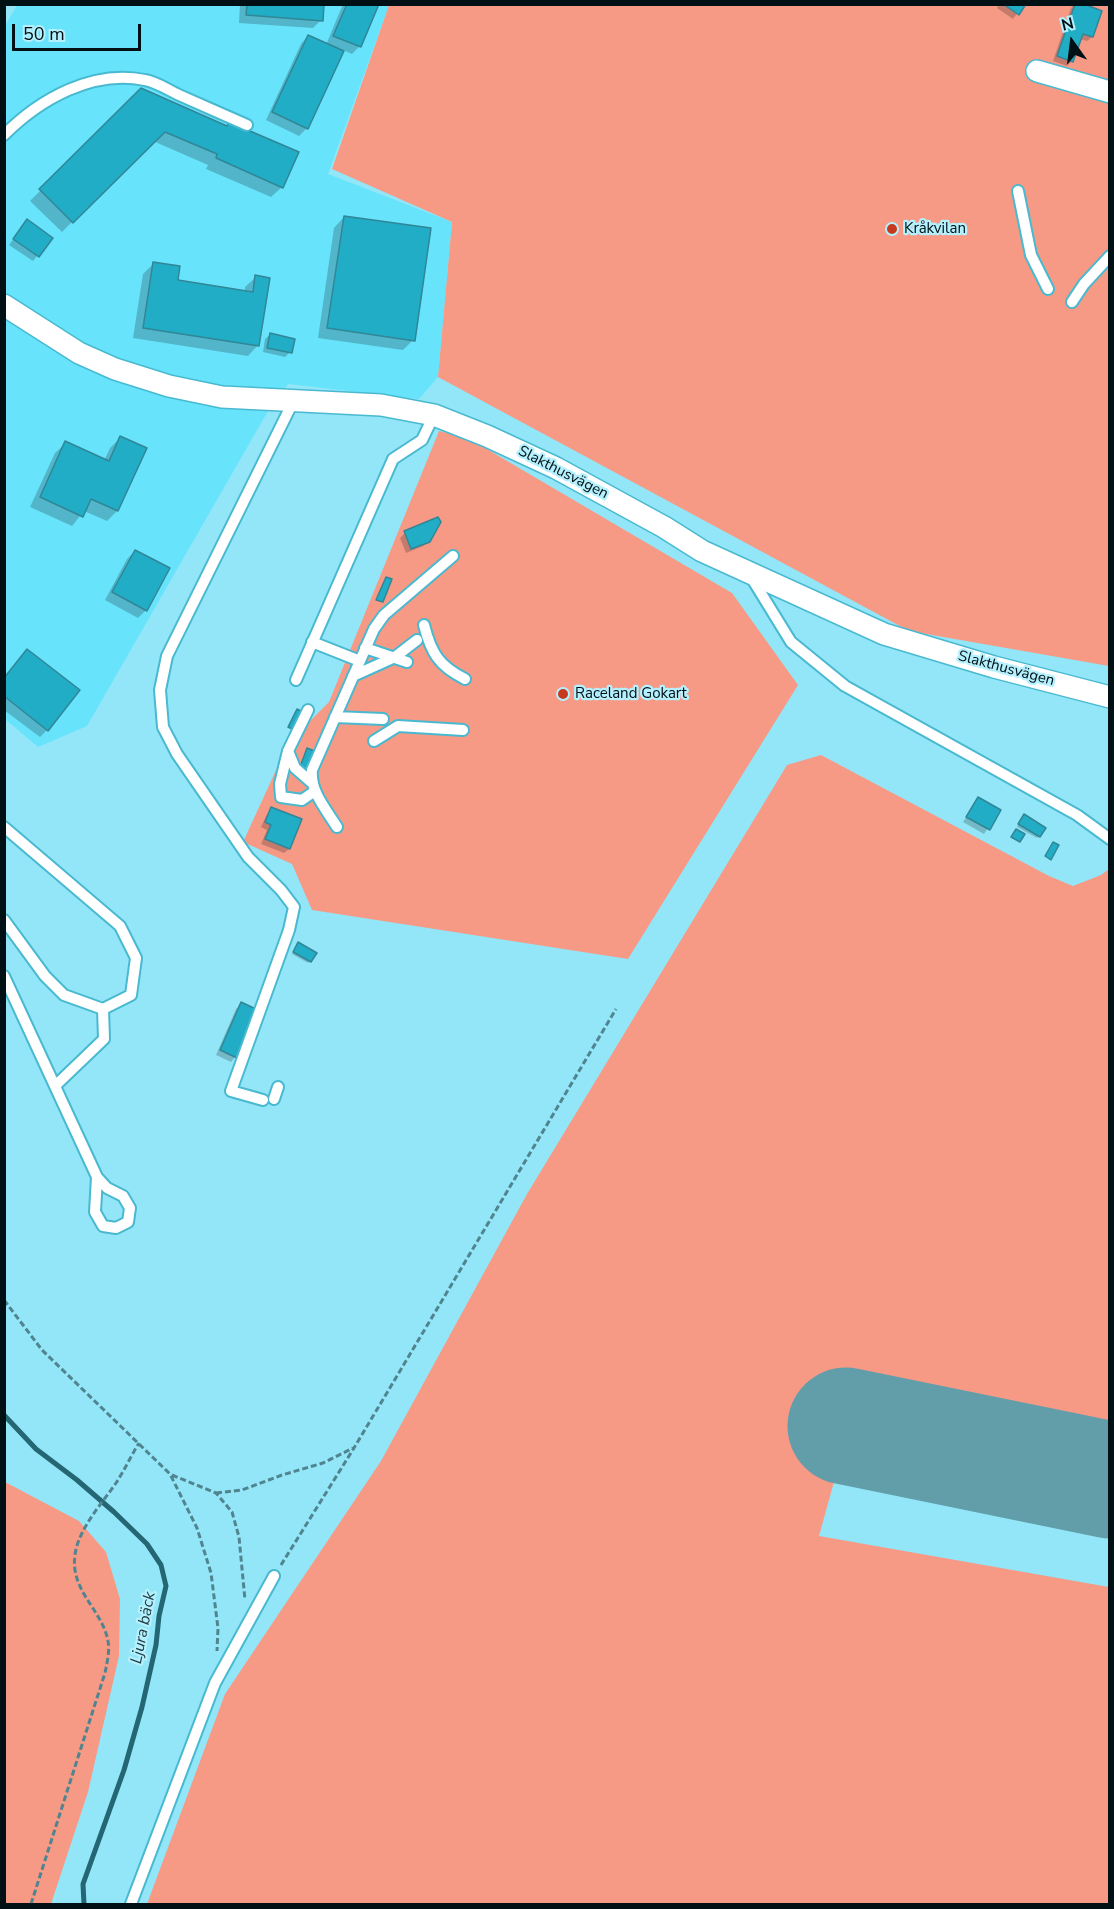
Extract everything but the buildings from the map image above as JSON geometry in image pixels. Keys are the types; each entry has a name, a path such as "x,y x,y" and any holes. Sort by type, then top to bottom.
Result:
{"street":[{"path":"1037,70 1110,92"},
{"name":"Slakthusvägen","path":"4,305 79,353 115,369 169,386 222,397 381,405 435,415 556,468 664,527 702,551 884,634 994,667 1110,697"}],"lane":[{"path":"4,135 40,104 66,91 100,79 126,77 148,80 247,125"},
{"path":"1018,191 1031,255 1048,289"},
{"path":"1072,302 1084,284 1110,256"},
{"path":"278,1087 268,1100 231,1091 289,930 294,907 281,890 248,857 177,754 163,728 160,690 167,656 293,402"},
{"path":"296,680 393,459 422,440 435,415"},
{"path":"308,710 288,751 280,784 281,797 302,800 313,787 312,770 374,629 384,615 453,556"},
{"path":"747,571 791,642 845,686 1077,815 1110,839"},
{"path":"423,625 429,648 450,671 465,679"},
{"path":"353,676 395,657 417,640"},
{"path":"312,642 360,661"},
{"path":"365,648 407,663"},
{"path":"335,717 383,719"},
{"path":"374,741 398,726 463,730"},
{"path":"288,751 295,768 313,787 337,826"},
{"path":"4,827 120,926 136,958 131,995 103,1009 64,995 45,976 4,920"},
{"path":"4,976 97,1177 107,1188 123,1196 130,1208 128,1222 116,1228 103,1226 94,1212 98,1192 97,1177"},
{"path":"56,1085 104,1039 103,1009"},
{"path":"131,1905 215,1683 274,1576"}],"path":[{"path":"274,1576 354,1448 616,1009"},
{"path":"4,1300 42,1350 171,1474 197,1528 211,1573 218,1628 215,1683"},
{"path":"31,1905 105,1673 109,1642 101,1620 84,1595 75,1571 78,1542 139,1443"},
{"path":"216,1493 242,1490 323,1463 354,1448"},
{"path":"171,1474 216,1493 232,1512 239,1537 244,1602"}],"shaded area":[{"path":"17,5 389,5 328,174 452,222 438,377 419,399 288,384 268,411 87,726 38,747 5,719 5,26"},
{"path":"389,5 1109,5 1109,666 909,631 438,377 452,222 332,169"},
{"name":"Raceland Gokart","path":"439,431 468,438 732,593 798,685 628,959 312,910 292,864 243,842 289,742 329,702"},
{"path":"821,755 1049,876 1073,886 1101,875 1109,869 1109,1433 856,1382 837,1471 819,1536 1109,1587 1109,1904 147,1904 225,1694 381,1461 527,1194 787,765"},
{"path":"5,1482 79,1521 106,1552 120,1599 119,1656 88,1792 51,1904 5,1904"}],"waterway":[{"name":"Ljura bäck","path":"4,1415 36,1449 77,1480 147,1544 161,1565 166,1586 142,1707 124,1770 83,1884 84,1904"}],"runway":[{"path":"846,1426 1110,1480"}],"place":[{"name":"Kråkvilan","path":"892,229"},
{"name":"Raceland Gokart","path":"563,694"}]}
